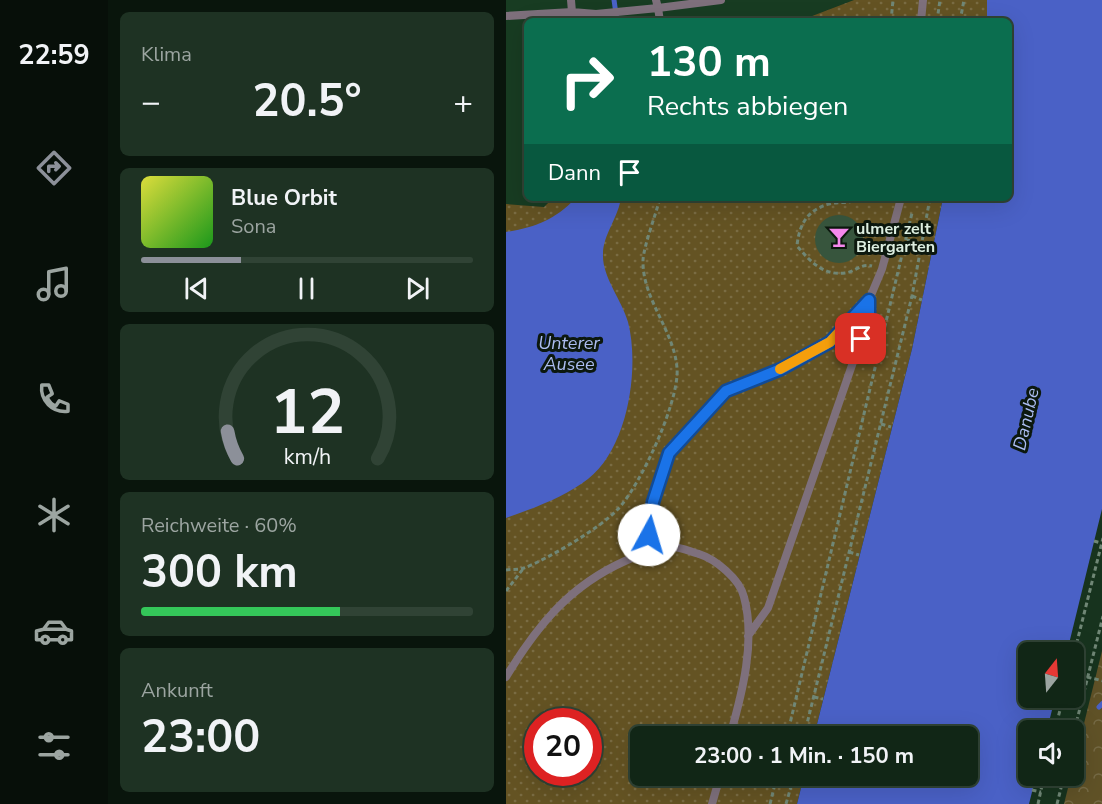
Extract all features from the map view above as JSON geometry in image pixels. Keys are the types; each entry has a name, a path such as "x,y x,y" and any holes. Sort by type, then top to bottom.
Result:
{"lane":[{"path":"571,0 572,12"},
{"path":"506,16 572,12 596,14 628,12 657,4 721,0"},
{"path":"921,18 923,0"},
{"path":"647,551 653,502 669,453 726,391 781,369 830,342 869,300 882,269 900,201"},
{"path":"748,636 768,608 869,316 869,300"},
{"path":"506,677 529,641 563,600 597,573 647,551 674,547 708,556 729,574 744,595 748,636 741,695 733,726"},
{"path":"712,804 717,786"}],"path":[{"path":"891,18 893,0"},
{"path":"937,18 940,0"},
{"path":"961,18 964,0"},
{"path":"506,570 523,568 584,534 618,509 656,447 675,392 677,369 671,342 650,296 643,259 659,201"},
{"path":"854,201 849,204 829,204 808,214 799,229 797,246 816,268 845,273 866,264 882,269"},
{"path":"807,726 912,296 930,201"},
{"path":"789,726 907,240 912,208"},
{"path":"907,240 923,243"},
{"path":"912,296 922,300"},
{"path":"881,424 891,427"},
{"path":"1077,642 1102,540 1094,541"},
{"path":"849,552 859,555"},
{"path":"506,591 523,568"},
{"path":"1077,720 1103,616"},
{"path":"1087,677 1103,681"},
{"path":"814,697 823,699"},
{"path":"770,804 774,786"},
{"path":"786,804 791,786"},
{"path":"1038,804 1042,786"},
{"path":"1057,804 1062,786"},
{"path":"1032,790 1040,792"}],"shaded area":[{"path":"506,0 854,0 807,18 524,18 524,201 550,201 544,207 506,204"},
{"path":"854,0 987,0 987,18 807,18"},
{"path":"550,201 942,201 912,349 817,726 630,726 630,786 802,786 797,804 506,804 506,204 544,207"}],"green space":[{"path":"1102,651 1102,804 1064,804 1068,786 1084,786 1084,723"}],"water":[{"name":"Danube","path":"987,0 1102,0 1102,509 1069,642 1018,642 1018,708 1052,708 1050,720 1018,720 1018,786 1034,786 1029,804 797,804 802,786 978,786 978,726 817,726 912,349 942,201 1012,201 1012,18 987,18"},
{"name":"Unterer Ausee","path":"573,201 620,201 605,240 603,254 609,280 628,322 631,341 631,384 621,428 613,448 602,465 588,479 559,497 506,518 506,232 527,228 560,212"}],"building":[{"name":"ulmer zelt Biergarten","path":"839,215 856,222 863,239 856,256 839,263 822,256 815,239 822,222"}],"waterway":[{"path":"614,0 617,18"},
{"path":"1099,707 1103,703"}],"slow traffic":[{"path":"780,369 830,342 843,328"}],"place":[{"name":"ulmer zelt Biergarten","path":"839,237"}],"route":[{"path":"649,535 653,502 669,453 726,391 781,369 830,342 869,300 869,316 861,339"}]}
